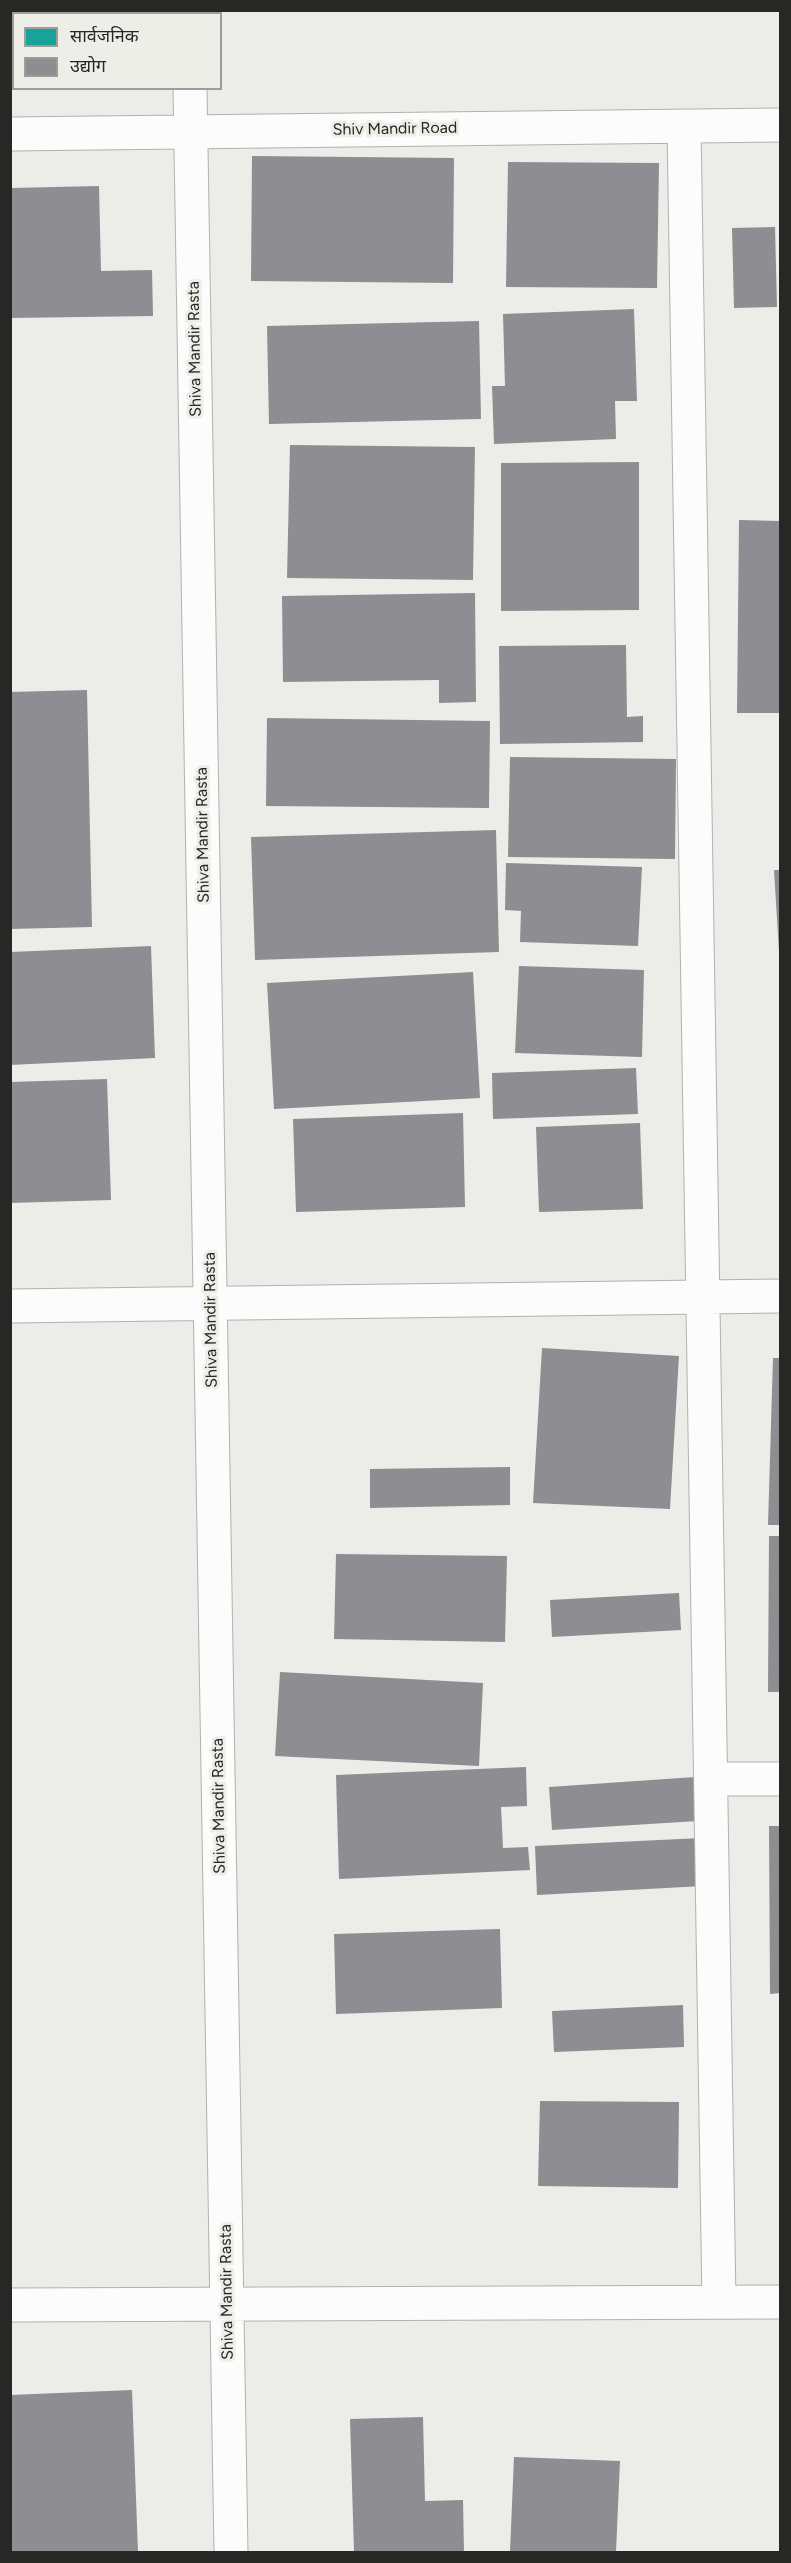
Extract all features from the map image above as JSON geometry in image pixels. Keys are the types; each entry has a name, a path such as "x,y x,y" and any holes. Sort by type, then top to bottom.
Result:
{"street":[{"name":"Shiva Mandir Rasta","path":"190,90 231,2553"},
{"name":"Shiv Mandir Road","path":"10,134 780,125"},
{"path":"684,126 719,2302"},
{"path":"10,1306 780,1296"},
{"path":"712,1779 780,1779"},
{"path":"10,2305 780,2302"}],"building: सार्वजनिक":[{"path":"10,10 112,10 112,12 12,12 12,86 10,86"}],"building: उद्योग":[{"path":"252,156 454,158 453,283 251,281"},
{"path":"508,162 659,163 657,288 506,287"},
{"path":"99,186 101,271 152,270 153,316 10,318 10,188"},
{"path":"775,227 777,307 734,308 732,228"},
{"path":"634,309 637,401 615,401 616,439 494,444 492,386 505,386 503,314"},
{"path":"479,321 481,419 269,424 267,326"},
{"path":"290,445 475,447 473,580 287,578"},
{"path":"639,462 639,610 501,611 501,463"},
{"path":"739,520 780,521 780,713 737,713"},
{"path":"475,593 476,702 439,703 439,680 283,682 282,596"},
{"path":"626,645 627,717 643,716 643,742 500,744 499,646"},
{"path":"87,690 92,927 10,929 10,692"},
{"path":"267,718 490,721 489,808 266,806"},
{"path":"510,757 676,759 675,859 508,857"},
{"path":"496,830 499,952 255,960 251,837"},
{"path":"506,863 642,867 638,946 520,942 521,911 505,910"},
{"path":"774,870 780,870 780,952 779,952"},
{"path":"151,946 155,1058 10,1065 10,952"},
{"path":"519,966 644,970 642,1057 515,1053"},
{"path":"473,972 480,1098 274,1109 267,983"},
{"path":"636,1068 638,1114 493,1119 492,1073"},
{"path":"107,1079 111,1200 10,1203 10,1082"},
{"path":"463,1113 465,1207 296,1212 293,1119"},
{"path":"640,1123 643,1209 539,1212 536,1127"},
{"path":"542,1348 679,1356 670,1509 533,1503"},
{"path":"773,1358 780,1358 780,1525 768,1525"},
{"path":"510,1467 510,1505 370,1508 370,1469"},
{"path":"769,1536 780,1536 780,1692 768,1692"},
{"path":"336,1554 507,1556 505,1642 334,1639"},
{"path":"679,1593 681,1630 552,1637 550,1600"},
{"path":"280,1672 483,1683 479,1766 275,1756"},
{"path":"526,1767 527,1806 501,1807 503,1848 528,1847 530,1870 339,1879 336,1775"},
{"path":"695,1777 698,1821 552,1830 549,1787"},
{"path":"769,1826 780,1826 780,1993 770,1994"},
{"path":"701,1838 703,1886 537,1895 535,1846"},
{"path":"500,1929 502,2008 336,2014 334,1934"},
{"path":"683,2005 684,2047 554,2052 552,2011"},
{"path":"540,2101 679,2102 678,2188 538,2186"},
{"path":"132,2390 138,2552 10,2552 10,2395"},
{"path":"423,2417 425,2501 463,2500 464,2552 354,2552 350,2419"},
{"path":"514,2457 620,2461 616,2552 510,2552"}]}
